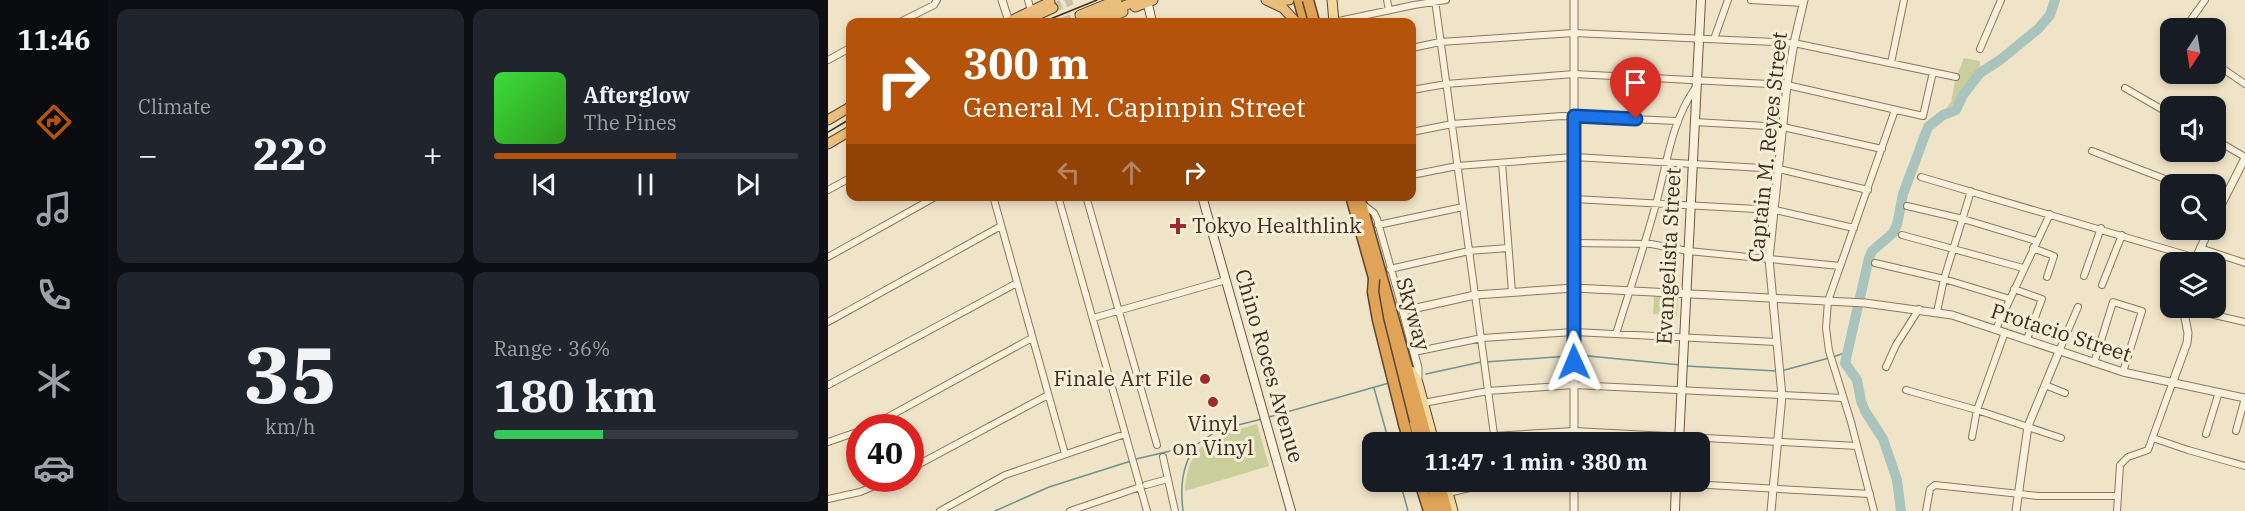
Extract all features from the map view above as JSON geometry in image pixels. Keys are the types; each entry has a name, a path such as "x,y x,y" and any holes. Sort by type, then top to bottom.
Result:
{"highway":[{"path":"1081,18 1117,0"},
{"path":"1267,0 1280,2 1289,0"},
{"path":"1267,0 1283,8 1292,18"},
{"path":"1298,0 1303,18"},
{"path":"1310,0 1313,18"},
{"path":"1016,18 1048,3"},
{"path":"1027,18 1048,3"},
{"path":"1081,18 1146,3"},
{"path":"1108,18 1146,3"},
{"path":"828,120 846,109"},
{"path":"828,144 846,133"},
{"name":"Skyway","path":"1351,201 1415,432"},
{"name":"Skyway","path":"1362,201 1425,432"},
{"path":"1374,279 1373,292 1378,320 1406,432"},
{"path":"1423,492 1429,511"},
{"path":"1432,492 1437,511"},
{"path":"1442,492 1447,511"}],"main road":[{"path":"1327,0 1328,18"},
{"path":"1332,0 1334,18"},
{"name":"Evangelista Street","path":"1679,432 1701,0"},
{"path":"1146,3 1151,18"},
{"name":"Chino Roces Avenue","path":"1203,201 1291,511"},
{"path":"1351,201 1415,432"},
{"path":"1362,201 1411,371 1418,383 1431,432"},
{"path":"1675,511 1676,492"},
{"path":"1448,493 1453,511"}],"street":[{"path":"908,18 934,5 937,0"},
{"path":"1002,0 1007,18"},
{"path":"1028,0 1030,11"},
{"path":"1387,0 1389,10"},
{"path":"1352,18 1446,0"},
{"path":"1574,0 1574,431"},
{"path":"1714,39 1728,0"},
{"path":"1751,0 1803,1"},
{"path":"1891,63 1904,0"},
{"path":"1980,50 2001,0"},
{"path":"2192,18 2205,0"},
{"path":"1435,1 1493,432"},
{"name":"Captain M. Reyes Street","path":"1771,511 1782,396 1769,259 1787,85 1803,1"},
{"path":"1416,47 1440,42 1574,33 1794,43 1956,77"},
{"path":"828,60 846,50"},
{"path":"2226,71 2245,84"},
{"path":"1416,89 1446,84 1574,74 1696,84 1787,85 1923,116 1933,72"},
{"path":"1616,334 1656,203 1677,121 1685,101 1696,84"},
{"path":"2125,88 2160,108"},
{"path":"1874,511 1829,351 1826,328 1828,301 1895,110"},
{"path":"1416,131 1452,124 1574,116 1677,121"},
{"path":"1694,122 1783,127 1882,149"},
{"path":"2226,147 2245,159 2226,189"},
{"path":"2092,151 2160,177"},
{"path":"1416,174 1457,166 1574,157 1779,169 1868,190"},
{"path":"1502,163 1512,292"},
{"path":"1921,177 2101,228 2172,252"},
{"path":"828,190 846,180"},
{"path":"1936,312 1971,191"},
{"path":"1574,199 1775,210 1854,228"},
{"path":"828,257 928,201"},
{"path":"994,201 1065,454"},
{"path":"1059,201 1125,434 1143,486 1147,511"},
{"path":"1087,201 1157,445"},
{"path":"1363,201 1374,213 1378,225 1414,352 1419,372 1418,383"},
{"path":"1907,206 1963,219 2037,241"},
{"path":"1378,225 1463,207"},
{"path":"1996,329 2050,214"},
{"path":"828,322 1001,226"},
{"path":"2084,276 2101,228"},
{"path":"1902,235 2023,268"},
{"path":"2102,285 2122,235"},
{"path":"2198,252 2204,240"},
{"path":"1573,243 1651,244 1688,251 1840,266"},
{"path":"1390,269 1469,251 1508,248"},
{"path":"2033,248 2054,256 2047,277"},
{"path":"2200,248 2245,263"},
{"path":"1875,263 1944,279 2010,299"},
{"path":"1093,318 1226,280"},
{"path":"828,386 1017,283"},
{"name":"Protacio Street","path":"1402,311 1476,295 1574,288 1866,303 1936,312 2060,349 2123,372 2245,398"},
{"path":"2014,289 2042,299 2027,339"},
{"path":"2094,363 2113,303 2142,311 2123,372"},
{"path":"2016,511 2028,426 2078,307"},
{"path":"1886,367 1896,345 1919,309"},
{"path":"2117,511 2120,465 2128,457 2146,452 2153,438 2187,343 2185,318"},
{"path":"2226,318 2245,322"},
{"path":"1414,352 1482,338 1574,332 1777,342"},
{"path":"1972,437 1977,410 2005,332"},
{"path":"894,414 1032,338"},
{"path":"1423,403 1488,391 1574,385 1843,398"},
{"path":"2045,385 2066,393"},
{"path":"1906,390 1977,410 2061,438"},
{"path":"2206,434 2219,392"},
{"path":"924,461 1048,395"},
{"path":"2236,431 2245,398"},
{"path":"1564,432 1586,432"},
{"path":"940,511 1005,475 1125,434"},
{"path":"828,442 846,436"},
{"path":"2153,438 2245,466"},
{"path":"1710,440 1777,441 1857,446"},
{"path":"1163,457 1175,511"},
{"path":"1070,511 1168,479"},
{"path":"1710,484 1870,494"},
{"path":"1926,511 1930,489 1935,485 2018,494 2118,496"},
{"path":"828,499 860,492"},
{"path":"1448,493 1453,492"},
{"path":"1574,492 1574,511"}],"green space":[{"path":"1964,58 1980,61 1980,66 1954,105 1946,108 1951,102 1955,80"},
{"path":"1654,295 1678,297 1677,316 1653,314"},
{"path":"1257,424 1269,466 1185,491 1187,474 1192,461 1206,443"}],"waterway":[{"path":"1901,511 1897,480 1883,439 1865,411 1857,380 1845,363 1869,258 1872,251 1893,233 1897,225 1903,194 1928,127 1943,115 1956,110 1963,95 1980,73 2038,29 2050,15 2055,0"},
{"path":"1833,357 1847,352"},
{"path":"1578,355 1681,365"},
{"path":"1485,362 1570,356"},
{"path":"1781,371 1829,358"},
{"path":"1426,374 1481,362"},
{"path":"1686,366 1776,371"},
{"path":"1269,417 1389,383"},
{"path":"1374,388 1386,432"},
{"path":"1136,459 1196,445 1218,430 1262,419"},
{"path":"1183,511 1183,477 1187,461 1195,446"},
{"path":"995,511 1049,487 1131,461"},
{"path":"1403,492 1408,511"}],"tunnel":[{"path":"1053,8 1072,0"},
{"path":"1073,18 1080,15"}],"tram line":[{"path":"1053,18 1097,0"},
{"path":"828,132 846,121"}],"place":[{"name":"Tokyo Healthlink","path":"1178,226"},
{"name":"Finale Art File","path":"1205,379"},
{"name":"Vinyl on Vinyl","path":"1213,402"}],"route":[{"path":"1574,362 1574,116 1636,119"}]}
